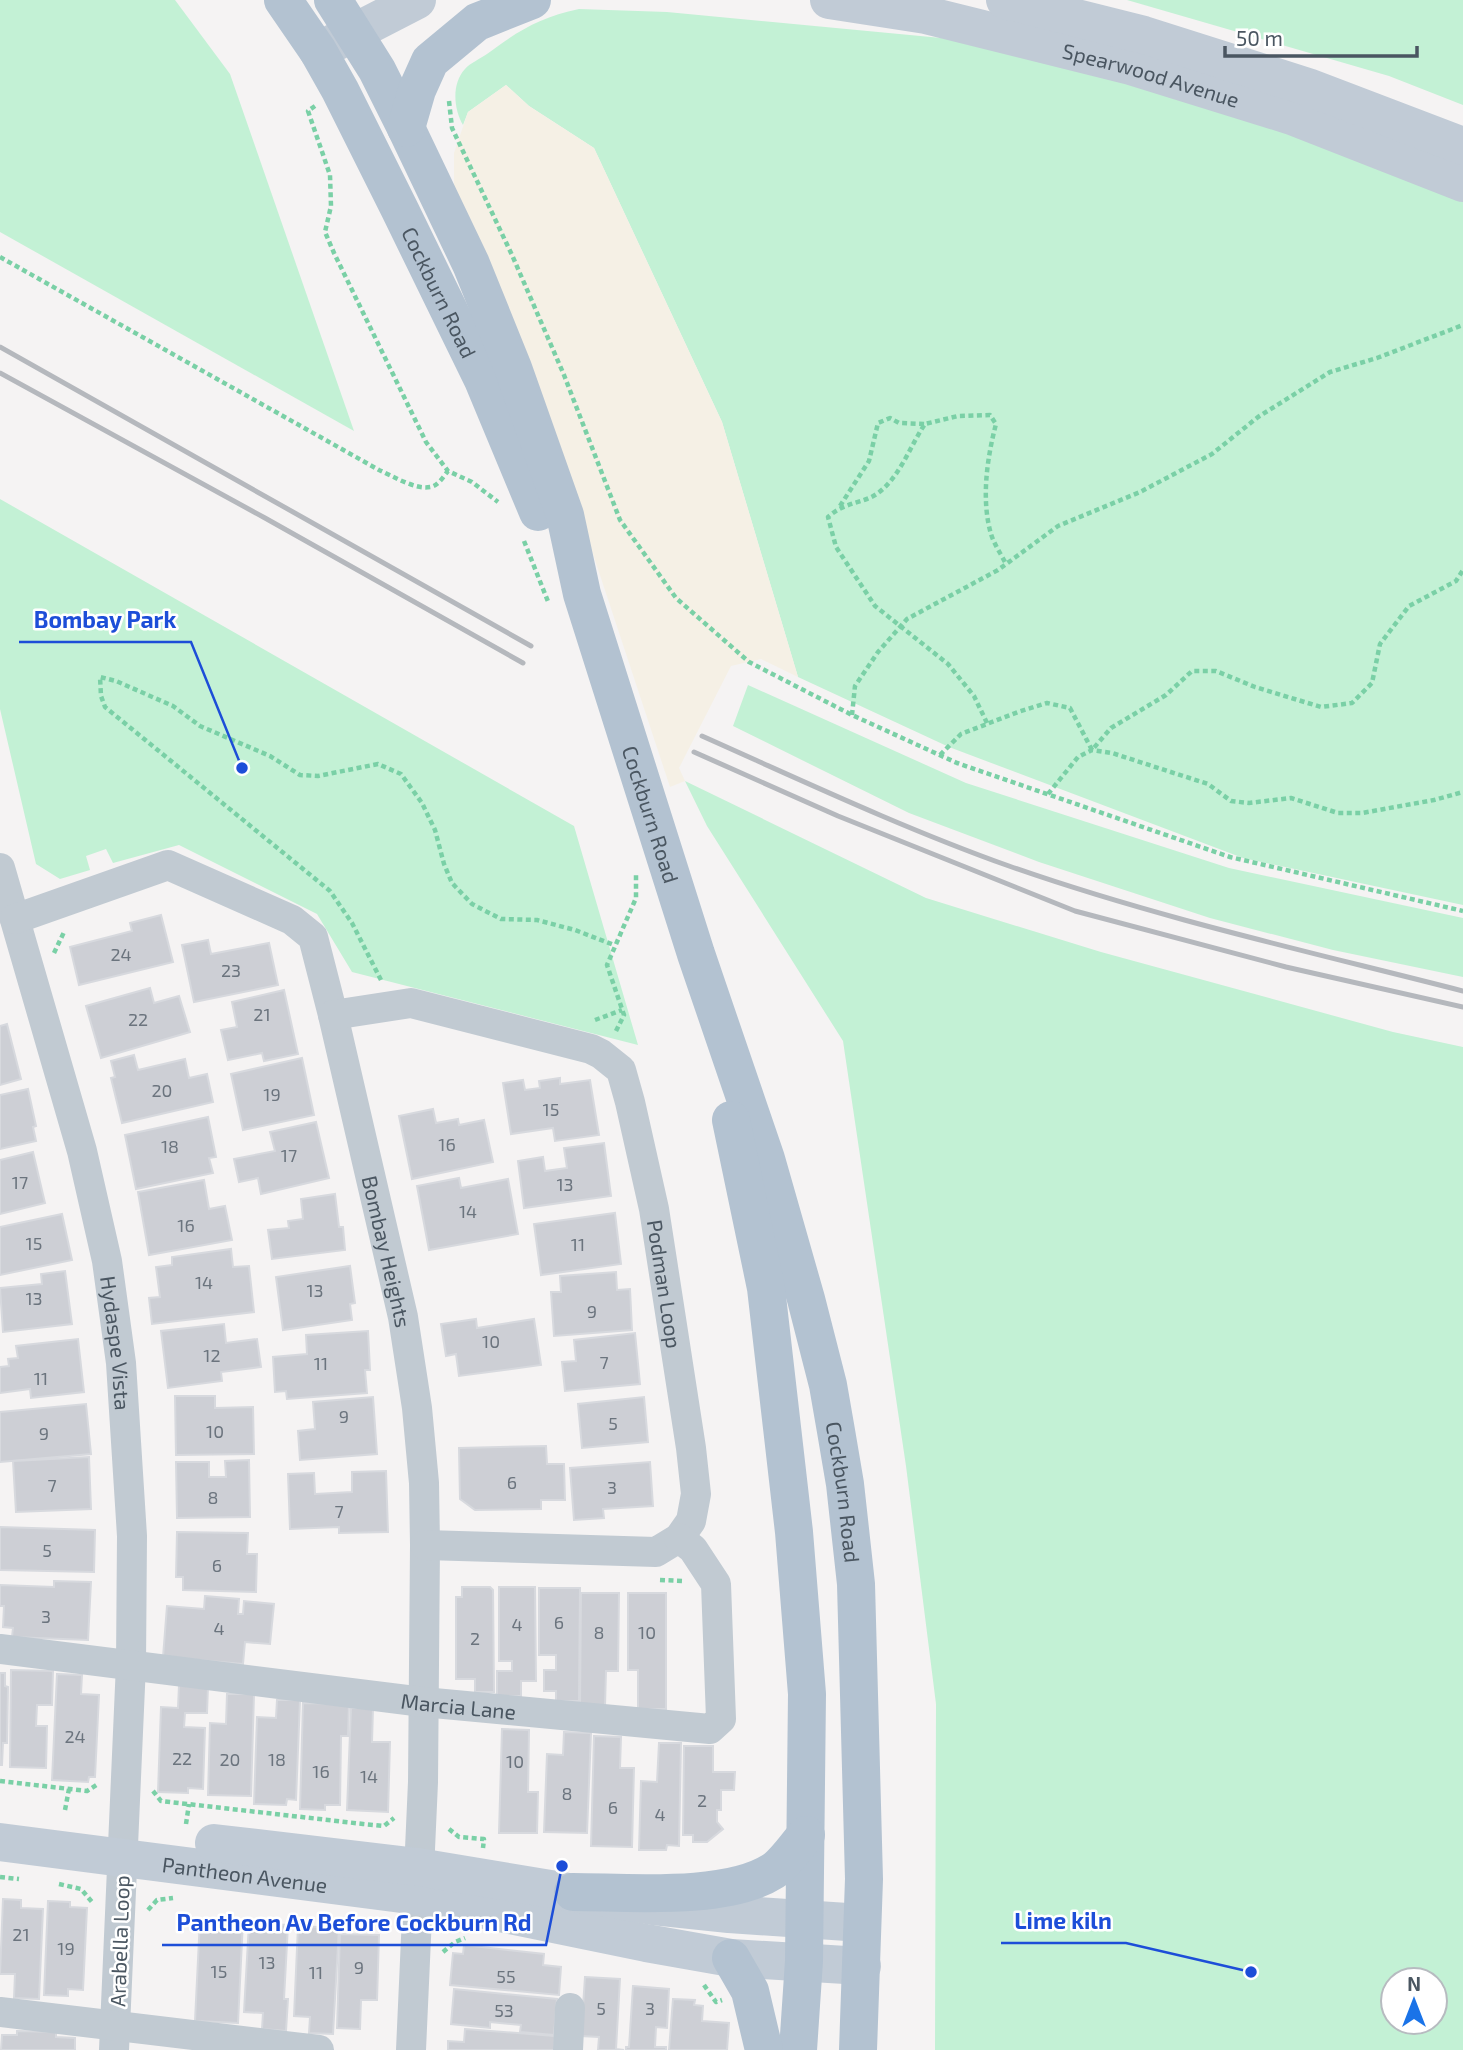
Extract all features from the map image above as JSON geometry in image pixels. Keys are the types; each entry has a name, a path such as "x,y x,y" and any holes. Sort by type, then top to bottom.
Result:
{"main road":[{"path":"300,25 341,9 416,0"},
{"path":"406,128 417,90 430,61 477,22 532,0"},
{"name":"Spearwood Avenue","path":"830,0 926,15 1131,66 1292,117 1463,183"},
{"name":"Spearwood Avenue","path":"1005,0 1170,43 1308,87 1463,146"},
{"name":"Cockburn Road","path":"341,9 377,70 406,128 471,264 513,368 565,515 566,601"},
{"name":"Cockburn Road","path":"300,25 340,90 483,380 541,521 566,601 696,954 766,1159 806,1299 828,1385 845,1484 856,1584 864,1879 858,2050"},
{"name":"Cockburn Road","path":"696,954 766,1288 793,1532 807,1694 806,1919 798,2050"},
{"name":"Pantheon Avenue","path":"0,1817 122,1844 417,1882 573,1892 653,1906 862,1923"},
{"path":"573,1892 709,1891 745,1882 774,1870 806,1835"},
{"name":"Pantheon Avenue","path":"0,1842 122,1844"},
{"name":"Pantheon Avenue","path":"417,1882 646,1943 731,1958 862,1966"},
{"path":"731,1958 750,1991 764,2050"}],"street":[{"name":"Bombay Heights","path":"15,919 168,865 292,920 313,937 334,1015 404,1317 424,1483 423,1782 417,1882"},
{"name":"Hydaspe Vista","path":"0,868 82,1151 107,1261 121,1363 132,1536 131,1664 122,1844"},
{"name":"Podman Loop","path":"334,1015 411,1003 591,1049 621,1070 654,1209 691,1448 696,1494 691,1521 679,1538"},
{"name":"Marcia Lane","path":"0,1649 423,1702 710,1729 721,1719 716,1584 693,1549 679,1538"},
{"path":"425,1545 656,1552 679,1538"},
{"name":"Arabella Loop","path":"115,2038 122,1844"},
{"path":"411,2050 417,1882"},
{"path":"568,2050 570,2008"},
{"path":"0,2012 115,2038 319,2050"}],"path":[{"path":"448,95 453,128 559,363 620,520 676,598 749,663 852,715 957,763 1230,857 1463,911"},
{"path":"321,102 308,110 330,175 331,206 325,232 426,442 448,471 472,482 503,506"},
{"path":"0,257 379,470 415,485 430,487 437,484 448,471"},
{"path":"852,715 855,686 878,652 907,619 1006,564 1058,526 1140,492 1212,454 1258,417 1330,372 1377,358 1463,325"},
{"path":"987,723 974,696 948,664 875,606 836,547 828,517 839,507 869,461 878,423 890,418 899,422 925,424 958,416 990,415 996,424 989,450 986,496 991,535 1006,564"},
{"path":"839,507 877,494 902,466 914,439 925,424"},
{"path":"523,537 566,601"},
{"path":"1048,794 1078,757 1092,750 1111,728 1166,695 1192,671 1216,671 1255,687 1321,707 1352,703 1372,683 1380,644 1409,606 1456,581 1463,570"},
{"path":"383,991 380,978 352,923 330,891 105,707 101,696 100,677 116,681 173,706 200,726 260,751 300,775 318,776 378,764 401,774 422,803 435,830 444,864 453,883 472,904 501,919 537,920 575,930 614,945"},
{"path":"940,755 961,734 1047,703 1070,708 1092,750"},
{"path":"1092,750 1112,753 1208,783 1231,801 1248,803 1291,798 1338,813 1362,813 1463,792"},
{"path":"610,1041 624,1015 607,965 636,898 636,870"},
{"path":"52,962 55,948 68,926"},
{"path":"653,1580 694,1582 710,1574"},
{"path":"0,1782 87,1791 95,1788 100,1781"},
{"path":"151,1783 153,1793 161,1801 384,1826 395,1816"},
{"path":"65,1810 69,1790"},
{"path":"186,1824 189,1804"},
{"path":"445,1821 450,1832 459,1837 484,1839 482,1850"},
{"path":"0,1877 23,1880"},
{"path":"57,1884 80,1889 96,1908"},
{"path":"144,1915 157,1900 177,1898"},
{"path":"441,1955 455,1942 474,1935"},
{"path":"701,1981 716,2002 724,1999"}],"green space":[{"path":"0,0 175,0 230,74 354,431 0,232"},
{"path":"1127,0 1463,0 1463,105 1389,76"},
{"path":"579,9 667,12 973,41 1111,78 1257,122 1463,197 1463,905 1243,858 949,747 798,677 722,422 594,148 529,106 506,85 468,112 463,125 458,112 456,89 467,67 530,26"},
{"path":"0,499 574,826 638,1045 352,972 317,914 179,845 113,863 106,849 86,856 90,870 60,879 36,864 0,709"},
{"path":"748,685 966,783 1229,868 1463,918 1463,977 1333,950 1210,918 1039,862 909,813 733,726"},
{"path":"685,781 926,898 1101,952 1393,1032 1463,1047 1463,2050 935,2050 936,1704 906,1466 843,1041 707,826"}],"sand":[{"path":"506,85 529,106 594,148 722,422 798,677 761,659 731,666 679,768 685,781 670,787 560,454 454,189 454,153 468,112"}],"building":[{"path":"161,915 173,962 79,985 70,947 132,931 130,923"},
{"path":"208,940 211,954 269,943 278,985 194,1002 182,945"},
{"path":"150,988 154,1003 179,996 190,1032 101,1058 86,1006"},
{"path":"284,990 298,1054 264,1061 262,1053 228,1060 221,1030 237,1027 232,1002"},
{"path":"7,1024 21,1079 0,1085 0,1026"},
{"path":"134,1055 138,1070 185,1059 189,1078 207,1074 213,1102 122,1123 111,1078 115,1077 111,1061"},
{"path":"302,1058 314,1115 243,1130 231,1074"},
{"path":"560,1078 560,1084 590,1080 599,1135 555,1141 553,1128 511,1134 503,1083 523,1080 525,1090 540,1088 539,1081"},
{"path":"28,1089 36,1126 33,1127 36,1141 0,1149 0,1095"},
{"path":"433,1109 436,1123 458,1119 459,1125 484,1120 493,1162 412,1179 399,1116"},
{"path":"208,1117 216,1157 209,1158 213,1173 136,1189 125,1135"},
{"path":"316,1122 329,1178 261,1194 258,1178 239,1182 234,1159 275,1151 270,1132"},
{"path":"604,1143 611,1196 524,1208 518,1161 543,1157 545,1171 567,1168 564,1148"},
{"path":"33,1152 45,1203 0,1214 0,1160"},
{"path":"459,1178 461,1188 508,1179 518,1234 429,1250 417,1186"},
{"path":"204,1180 209,1209 225,1206 232,1240 149,1255 138,1192"},
{"path":"335,1194 345,1250 272,1259 268,1230 289,1228 288,1221 303,1219 301,1199"},
{"path":"615,1213 621,1264 541,1275 534,1224"},
{"path":"62,1214 72,1260 0,1275 0,1227"},
{"path":"231,1249 233,1267 249,1266 254,1312 152,1324 149,1298 160,1297 156,1267 172,1265 172,1257"},
{"path":"350,1266 355,1303 350,1304 352,1320 283,1330 276,1277"},
{"path":"65,1271 72,1324 3,1332 0,1288 42,1284 41,1274"},
{"path":"616,1272 617,1290 630,1289 632,1330 554,1336 551,1292 561,1292 560,1276"},
{"path":"476,1319 477,1328 534,1319 541,1365 459,1376 456,1354 446,1356 441,1324"},
{"path":"224,1324 226,1343 257,1339 261,1367 221,1372 222,1381 168,1388 161,1331"},
{"path":"368,1331 370,1370 365,1370 367,1393 287,1399 286,1391 275,1392 273,1357 307,1354 306,1335"},
{"path":"635,1333 640,1384 565,1391 562,1362 576,1361 574,1340"},
{"path":"78,1339 84,1392 31,1398 30,1389 0,1393 0,1367 9,1366 8,1359 18,1358 16,1346"},
{"path":"175,1396 215,1396 215,1408 253,1407 254,1454 176,1455"},
{"path":"373,1397 377,1454 300,1460 298,1431 315,1429 313,1402"},
{"path":"644,1397 648,1442 582,1448 578,1404"},
{"path":"86,1404 91,1454 0,1462 0,1412"},
{"path":"546,1446 547,1464 564,1464 565,1500 541,1500 541,1509 475,1510 460,1499 459,1448"},
{"path":"89,1457 91,1509 16,1512 13,1461"},
{"path":"249,1460 250,1517 177,1518 176,1462 209,1462 209,1477 226,1477 225,1461"},
{"path":"650,1462 653,1506 603,1509 604,1518 574,1520 570,1468"},
{"path":"386,1471 388,1532 339,1533 339,1527 290,1529 288,1474 314,1473 315,1494 352,1492 352,1472"},
{"path":"0,1527 95,1530 94,1572 0,1570"},
{"path":"177,1532 248,1533 247,1554 257,1554 256,1592 183,1590 183,1577 176,1577"},
{"path":"54,1581 91,1582 88,1640 12,1637 13,1628 3,1627 4,1606 0,1606 0,1585 54,1587"},
{"path":"462,1587 490,1587 493,1590 494,1692 475,1692 475,1679 456,1679 456,1597 462,1597"},
{"path":"499,1587 535,1587 536,1681 521,1681 521,1696 497,1696 497,1671 512,1671 512,1661 499,1661"},
{"path":"539,1588 580,1588 579,1701 556,1701 556,1691 544,1691 544,1670 556,1670 556,1655 539,1655"},
{"path":"581,1593 619,1593 618,1671 606,1671 605,1706 580,1706"},
{"path":"628,1593 666,1593 666,1709 638,1709 638,1670 628,1670"},
{"path":"205,1596 239,1599 238,1614 243,1614 244,1601 274,1604 270,1644 245,1642 243,1664 163,1657 167,1606 204,1609"},
{"path":"11,1670 53,1671 52,1705 37,1705 36,1726 47,1726 46,1768 10,1767"},
{"path":"0,1673 5,1673 5,1686 8,1687 7,1743 3,1743 2,1765 0,1765"},
{"path":"57,1674 82,1675 81,1694 99,1695 95,1777 89,1777 88,1782 52,1780"},
{"path":"179,1685 208,1686 207,1713 185,1713 184,1727 205,1728 203,1789 188,1788 188,1793 158,1792 161,1707 178,1708"},
{"path":"227,1694 254,1694 251,1796 208,1795 210,1723 226,1724"},
{"path":"277,1700 300,1700 296,1800 287,1799 286,1805 254,1804 257,1717 276,1718"},
{"path":"303,1703 349,1704 348,1736 341,1736 340,1805 325,1805 325,1810 300,1809"},
{"path":"351,1708 373,1708 372,1742 390,1742 388,1812 347,1810"},
{"path":"502,1729 529,1730 528,1792 538,1792 537,1833 499,1833"},
{"path":"564,1732 591,1733 587,1833 544,1832 547,1754 563,1755"},
{"path":"594,1736 621,1737 620,1768 634,1768 632,1847 591,1846"},
{"path":"659,1743 681,1743 679,1846 667,1845 666,1850 639,1850 641,1781 657,1782"},
{"path":"684,1746 713,1746 713,1772 735,1772 734,1790 721,1790 721,1810 717,1810 717,1822 723,1829 707,1842 693,1842 693,1835 683,1835"},
{"path":"3,1899 21,1900 21,1908 43,1909 39,1999 14,1998 15,1974 0,1974"},
{"path":"48,1901 70,1902 70,1907 87,1908 83,1990 68,1989 68,1996 44,1995"},
{"path":"200,1919 243,1920 238,2023 195,2021"},
{"path":"249,1923 288,1925 284,1999 288,1999 286,2031 262,2029 263,2013 244,2012"},
{"path":"298,1926 339,1928 333,2034 309,2033 310,2017 294,2016"},
{"path":"340,1934 379,1935 377,2000 361,2000 360,2029 337,2028"},
{"path":"464,1945 544,1954 543,1965 561,1967 559,1995 450,1985 453,1953 463,1954"},
{"path":"585,1977 620,1979 616,2049 624,2050 598,2050 599,2037 581,2036"},
{"path":"633,1986 669,1989 667,2028 656,2027 655,2047 666,2047 666,2050 626,2050 626,2047 629,2047"},
{"path":"454,1989 557,1999 554,2035 520,2032 521,2025 490,2022 490,2028 451,2024"},
{"path":"673,1999 695,2000 694,2005 703,2006 702,2021 729,2023 727,2050 669,2050"},
{"path":"465,2029 555,2036 554,2050 448,2050 448,2041 464,2042"},
{"path":"17,2031 56,2032 56,2037 75,2038 75,2050 1,2050 2,2035 17,2035"}],"railway":[{"path":"0,347 531,646"},
{"path":"0,373 523,663"},
{"path":"702,736 931,836 1065,885 1234,933 1463,991"},
{"path":"694,752 838,816 1075,911 1286,967 1463,1007"}],"place":[{"name":"Bombay Park","path":"242,768"},
{"name":"Pantheon Av Before Cockburn Rd","path":"562,1866"},
{"name":"Lime kiln","path":"1251,1972"}]}
